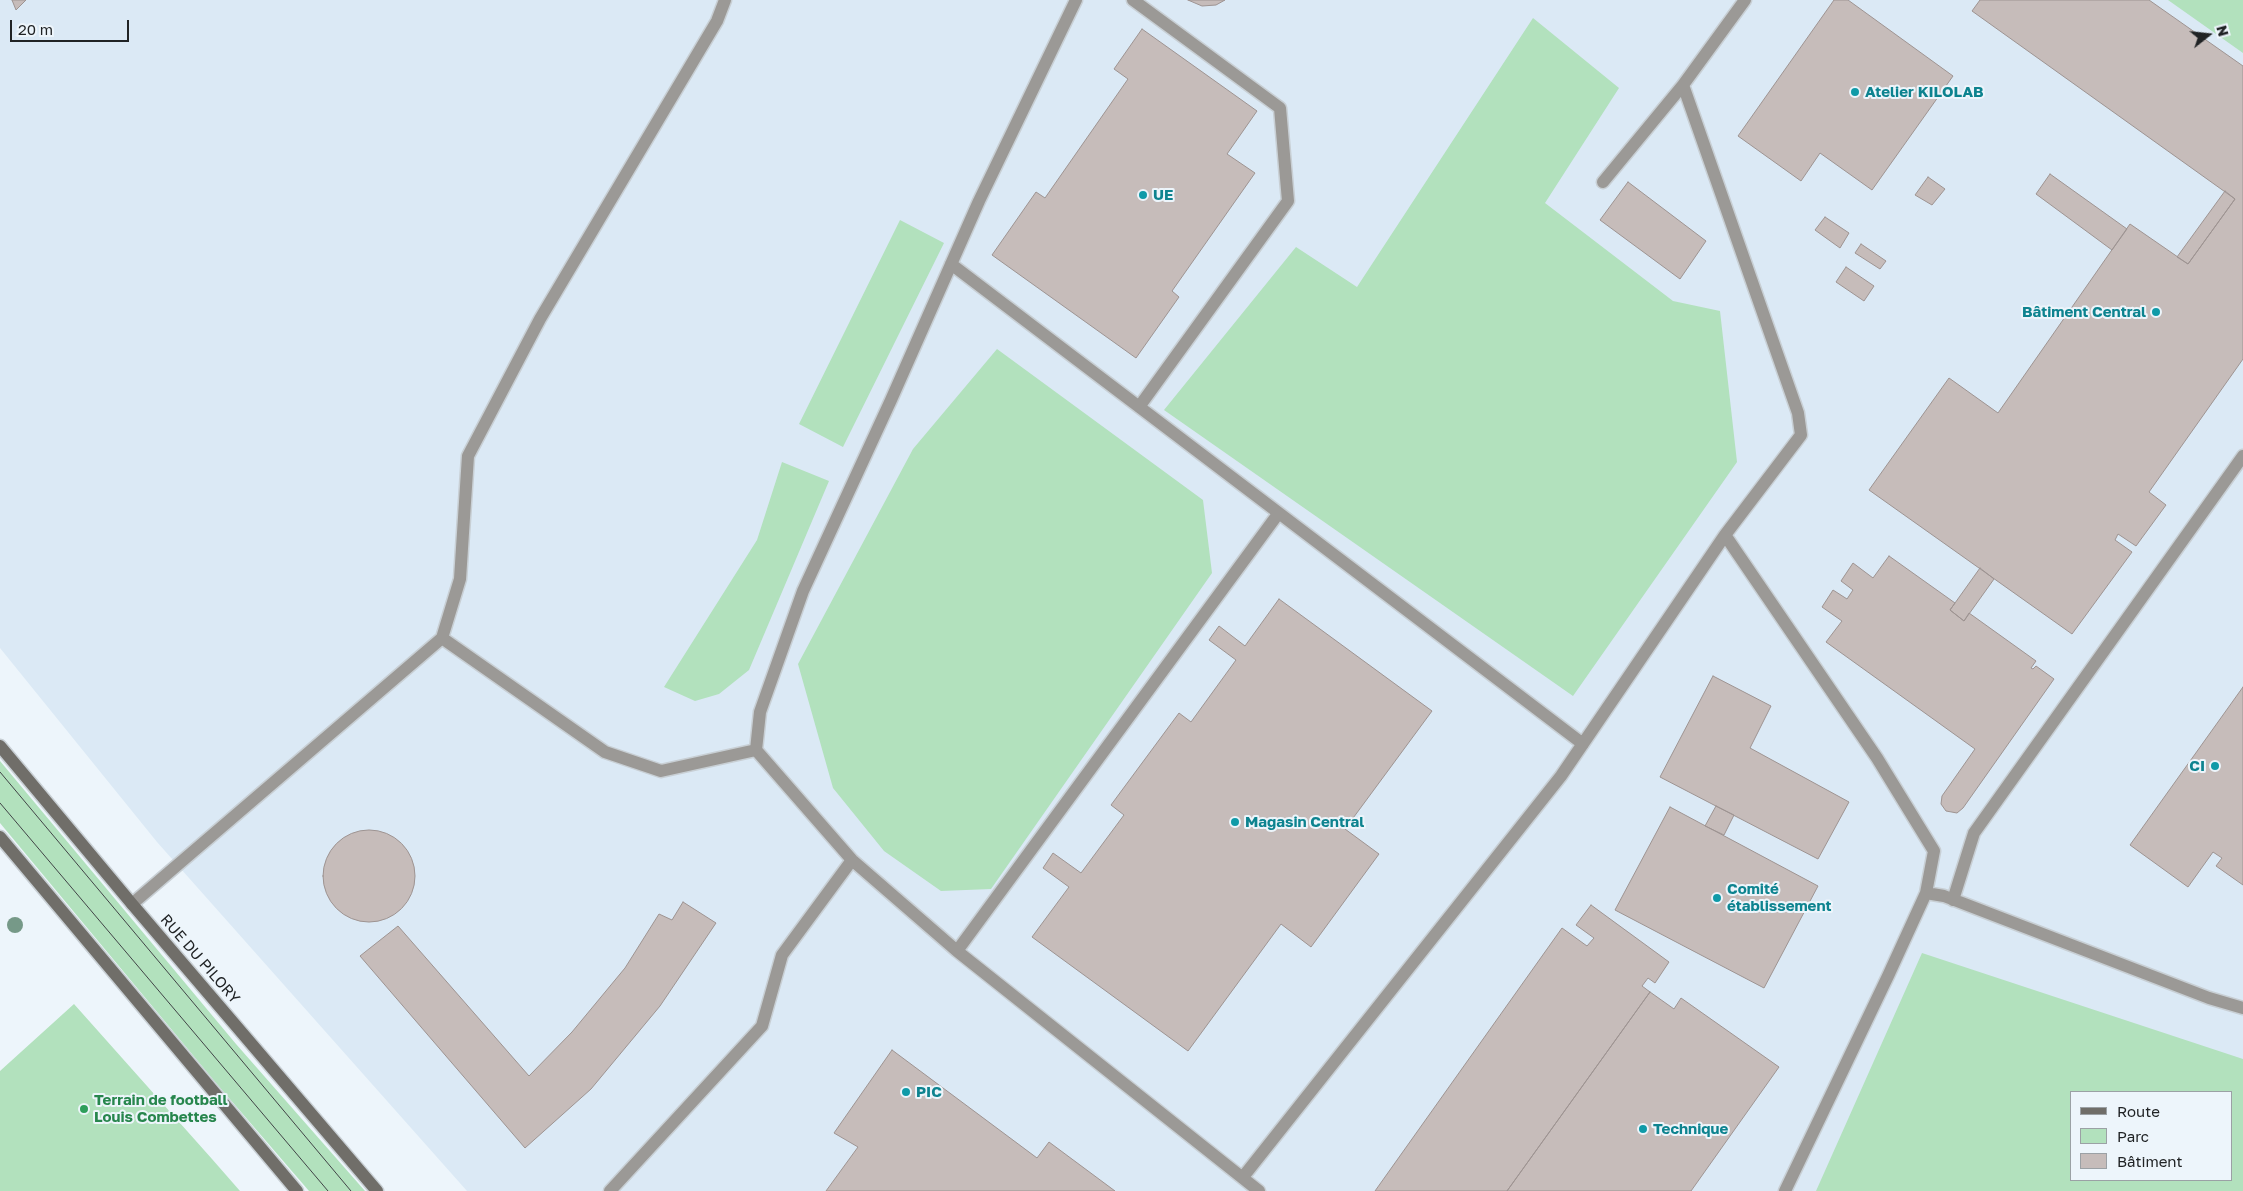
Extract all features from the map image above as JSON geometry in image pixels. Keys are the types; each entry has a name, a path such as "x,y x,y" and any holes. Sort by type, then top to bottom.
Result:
{"main road":[{"name":"RUE DU PILORY","path":"0,746 132,904 378,1191"},
{"path":"0,837 297,1191"}],"lane":[{"path":"132,904 442,638 460,579 468,456 540,319 712,29 725,0"},
{"path":"1076,0 979,201 803,591 760,712 756,750 852,860 957,952 1259,1191"},
{"path":"1133,0 1280,108 1288,201 1139,407"},
{"path":"1603,182 1683,85 1745,0"},
{"path":"1242,1177 1561,776 1725,535 1801,435 1798,413 1683,85"},
{"path":"951,264 1583,744"},
{"path":"1953,900 1974,833 2243,456"},
{"path":"957,952 1278,514"},
{"path":"1725,535 1877,758 1934,851 1926,893 1785,1191"},
{"path":"442,638 605,752 661,771 756,750"},
{"path":"610,1191 762,1026 782,955 852,860"},
{"path":"1926,893 1953,900 2209,998 2243,1008"}],"shaded area":[{"path":"0,0 2243,0 2243,1191 467,1191 157,842 0,648"}],"green space":[{"path":"2168,0 2243,0 2243,53"},
{"path":"1533,18 1619,88 1545,203 1673,301 1720,311 1737,462 1573,696 1164,410 1296,247 1357,287"},
{"path":"900,220 944,243 843,447 799,424"},
{"path":"997,349 1203,500 1212,573 991,889 941,891 884,851 833,788 798,664 913,449"},
{"path":"782,462 829,481 749,670 719,694 695,701 664,687 757,540"},
{"path":"0,761 236,1044 365,1191 309,1191 216,1083 0,823"},
{"path":"1922,953 2243,1059 2243,1191 1816,1191"},
{"name":"Terrain de football Louis Combettes","path":"74,1004 240,1191 0,1191 0,1071"}],"building":[{"path":"12,0 26,0 16,10"},
{"path":"1188,0 1225,0 1216,5 1202,6"},
{"name":"Atelier KILOLAB","path":"1834,0 1848,0 1953,76 1872,190 1820,153 1801,181 1738,136"},
{"name":"Bâtiment Central","path":"1980,0 2149,0 2243,66 2243,359 2149,492 2166,505 2136,546 2118,534 2115,540 2132,552 2072,634 1869,490 1949,378 1998,413 2130,224 2188,264 2235,199 1972,11"},
{"name":"UE","path":"1142,29 1257,111 1227,154 1255,173 1172,291 1179,297 1136,358 992,255 1036,192 1045,198 1128,79 1114,69"},
{"path":"2050,174 2127,229 2112,250 2036,194"},
{"path":"1928,177 1945,189 1932,205 1915,195"},
{"path":"1628,182 1706,241 1680,279 1600,220"},
{"path":"2225,191 2235,199 2188,264 2177,257"},
{"path":"1825,217 1849,233 1840,248 1815,230"},
{"path":"1861,244 1886,261 1880,269 1855,253"},
{"path":"1846,267 1874,286 1864,301 1836,282"},
{"path":"1889,556 1955,603 1950,610 1964,621 1969,613 2036,661 2031,668 2033,669 2036,666 2054,679 1963,808 1957,813 1946,811 1941,804 1942,796 1975,749 1826,642 1842,621 1822,607 1833,590 1847,599 1853,590 1841,581 1853,563 1873,578"},
{"path":"1980,568 1994,579 1964,621 1950,610"},
{"name":"Magasin Central","path":"1279,599 1432,711 1345,829 1379,854 1311,947 1281,924 1188,1051 1032,937 1069,887 1043,868 1053,853 1081,873 1124,815 1111,805 1179,713 1191,722 1236,660 1209,640 1219,626 1245,646"},
{"name":"Comité établissement","path":"1713,676 1771,706 1750,748 1849,802 1818,859 1660,777"},
{"name":"CI","path":"2243,687 2243,885 2216,866 2222,858 2213,852 2188,887 2130,845"},
{"path":"1716,806 1734,815 1724,835 1705,826"},
{"name":"Comité établissement","path":"1670,807 1818,886 1764,988 1615,910"},
{"path":"369,830 387,833 402,843 412,858 415,876 412,894 402,909 387,919 369,922 351,919 336,909 326,894 323,876 326,858 336,843 351,833"},
{"path":"683,902 716,923 660,1006 591,1089 525,1148 360,956 398,926 529,1076 572,1032 625,968 659,914 672,920"},
{"path":"1591,905 1669,962 1655,983 1648,978 1642,986 1650,992 1507,1191 1375,1191 1562,928 1587,946 1594,938 1576,925"},
{"name":"Technique","path":"1650,992 1674,1009 1681,998 1779,1067 1691,1191 1507,1191"},
{"name":"PIC","path":"892,1050 1037,1158 1049,1142 1115,1191 826,1191 858,1147 834,1133"}],"tram line":[{"path":"0,772 351,1191"},
{"path":"0,803 328,1191"}],"place":[{"name":"Atelier KILOLAB","path":"1855,92"},
{"name":"UE","path":"1143,195"},
{"name":"Bâtiment Central","path":"2156,312"},
{"name":"CI","path":"2215,766"},
{"name":"Magasin Central","path":"1235,822"},
{"name":"Comité établissement","path":"1717,898"},
{"name":"PIC","path":"906,1092"},
{"name":"Terrain de football Louis Combettes","path":"84,1109"},
{"name":"Technique","path":"1643,1129"}]}
